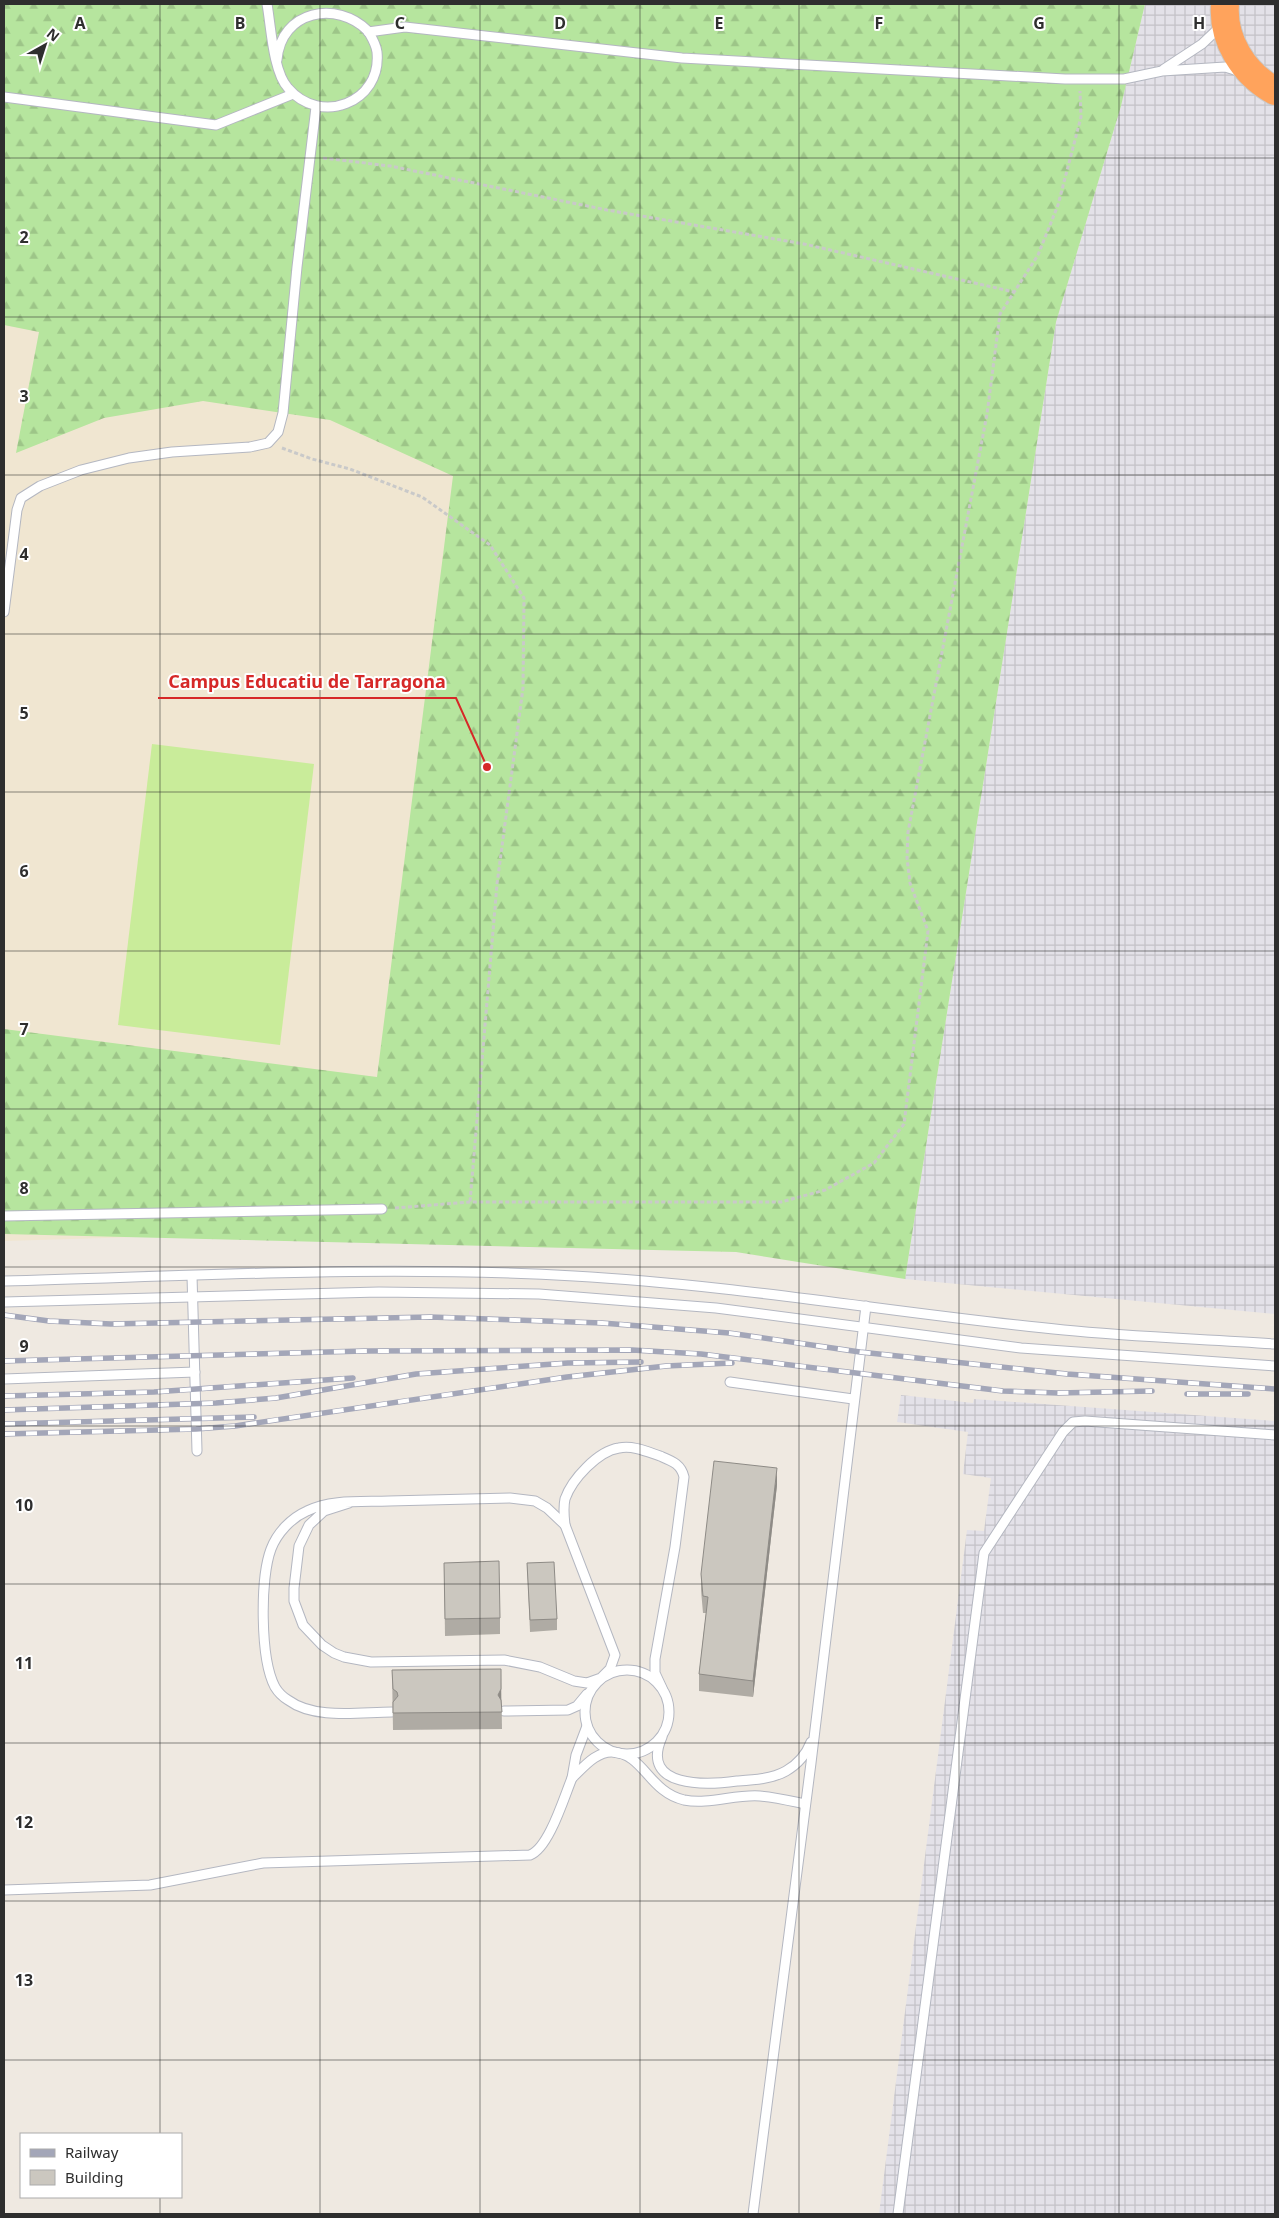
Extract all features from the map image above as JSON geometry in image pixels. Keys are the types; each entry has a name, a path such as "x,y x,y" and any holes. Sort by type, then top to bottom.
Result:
{"highway":[{"path":"1225,13 1235,50 1252,74 1275,91"}],"lane":[{"path":"266,4 277,60 280,75 286,87 298,99 316,107 332,108 346,105 368,88 374,76 377,61 373,39 354,16 342,10 321,8 307,12 290,25 280,39 277,60"},
{"path":"1162,70 1202,44 1225,13"},
{"path":"368,32 405,27 682,58 1079,79 1124,79 1162,70 1225,67 1252,74"},
{"path":"4,97 216,125 293,94"},
{"path":"4,612 17,510 22,498 40,486 81,470 129,458 172,452 250,447 268,443 278,432 283,413 316,107"},
{"path":"4,1216 382,1209"},
{"path":"4,1281 390,1272 503,1272 655,1281 1066,1330 1275,1344"},
{"path":"192,1276 197,1451"},
{"path":"4,1302 379,1292 538,1294 716,1308 1021,1348 1275,1366"},
{"path":"753,2214 806,1804 866,1306"},
{"path":"4,1379 195,1372"},
{"path":"730,1382 854,1399"},
{"path":"898,2214 984,1554 1063,1432 1073,1422 1085,1421 1275,1435"},
{"path":"504,1711 568,1710 582,1702 614,1662 613,1646 565,1525 563,1511 569,1490 591,1465 611,1450 620,1448 643,1450 674,1461 683,1471 684,1478 675,1547 655,1659 655,1673 668,1701 669,1708 669,1716 658,1750 658,1757 663,1769 668,1775 682,1781 712,1784 761,1779 785,1772 803,1758 815,1730"},
{"path":"392,1712 330,1713 302,1708 281,1695 275,1687 270,1674 263,1628 265,1578 271,1549 284,1528 306,1511 325,1505 523,1498 535,1501 547,1508 565,1525"},
{"path":"349,1503 334,1506 316,1517 308,1525 299,1546 294,1601 303,1625 322,1645 339,1655 357,1660 504,1660 540,1666 581,1683 587,1683 612,1672 625,1669 638,1671 652,1677 662,1688"},
{"path":"592,1688 586,1707 588,1726 594,1738 604,1747 636,1761 662,1791 684,1800 715,1801 759,1796 806,1804"},
{"path":"4,1890 150,1885 263,1863 530,1855 536,1853 544,1843 572,1778 576,1755 588,1726"},
{"path":"572,1778 598,1756 605,1753 630,1754 645,1750 657,1742 665,1730"}],"path":[{"path":"382,1209 470,1202 782,1202 825,1190 874,1163 904,1124 928,930 910,883 906,858 908,832 987,414 1000,314 1038,255 1058,204 1081,117 1079,79"},
{"path":"310,156 390,166 607,210 804,244 1014,292"},
{"path":"268,443 312,459 350,469 422,497 490,545 524,598 523,688 498,884 470,1202"}],"shaded area":[{"path":"4,4 1035,321 906,1214 4,1241"},
{"path":"1145,4 1275,4 1275,1314 905,1279 1056,322 1121,106"},
{"path":"901,1395 973,1403 974,1399 1275,1421 1275,2214 879,2214 967,1530 984,1531 991,1478 963,1474 968,1432 897,1422"}],"green space":[{"path":"4,4 1145,4 1121,106 1056,322 905,1279 736,1252 4,1234 4,1029 377,1077 453,476 330,420 203,401 104,418 16,453 39,332 4,325"},
{"path":"152,744 314,764 280,1045 118,1025"}],"building":[{"path":"714,1461 777,1468 753,1681 699,1674 708,1597 703,1596 701,1574"},
{"path":"499,1561 500,1618 445,1619 444,1563"},
{"path":"554,1562 557,1619 530,1620 527,1563"},
{"path":"501,1669 501,1689 498,1695 501,1700 502,1712 393,1713 393,1702 398,1696 397,1692 393,1689 392,1670"}],"railway":[{"path":"4,1315 49,1321 111,1324 430,1317 602,1323 729,1333 860,1352 1067,1374 1275,1389"},
{"path":"4,1361 364,1351 632,1350 701,1354 1003,1391 1058,1393 1152,1391"},
{"path":"4,1410 216,1403 276,1398 416,1374 568,1363 641,1362"},
{"path":"4,1434 196,1429 235,1426 567,1377 666,1366 732,1363"},
{"path":"4,1396 154,1392 353,1378"},
{"path":"1187,1394 1248,1394"},
{"path":"4,1424 254,1417"}],"place":[{"name":"Campus Educatiu de Tarragona","path":"487,767"}]}
